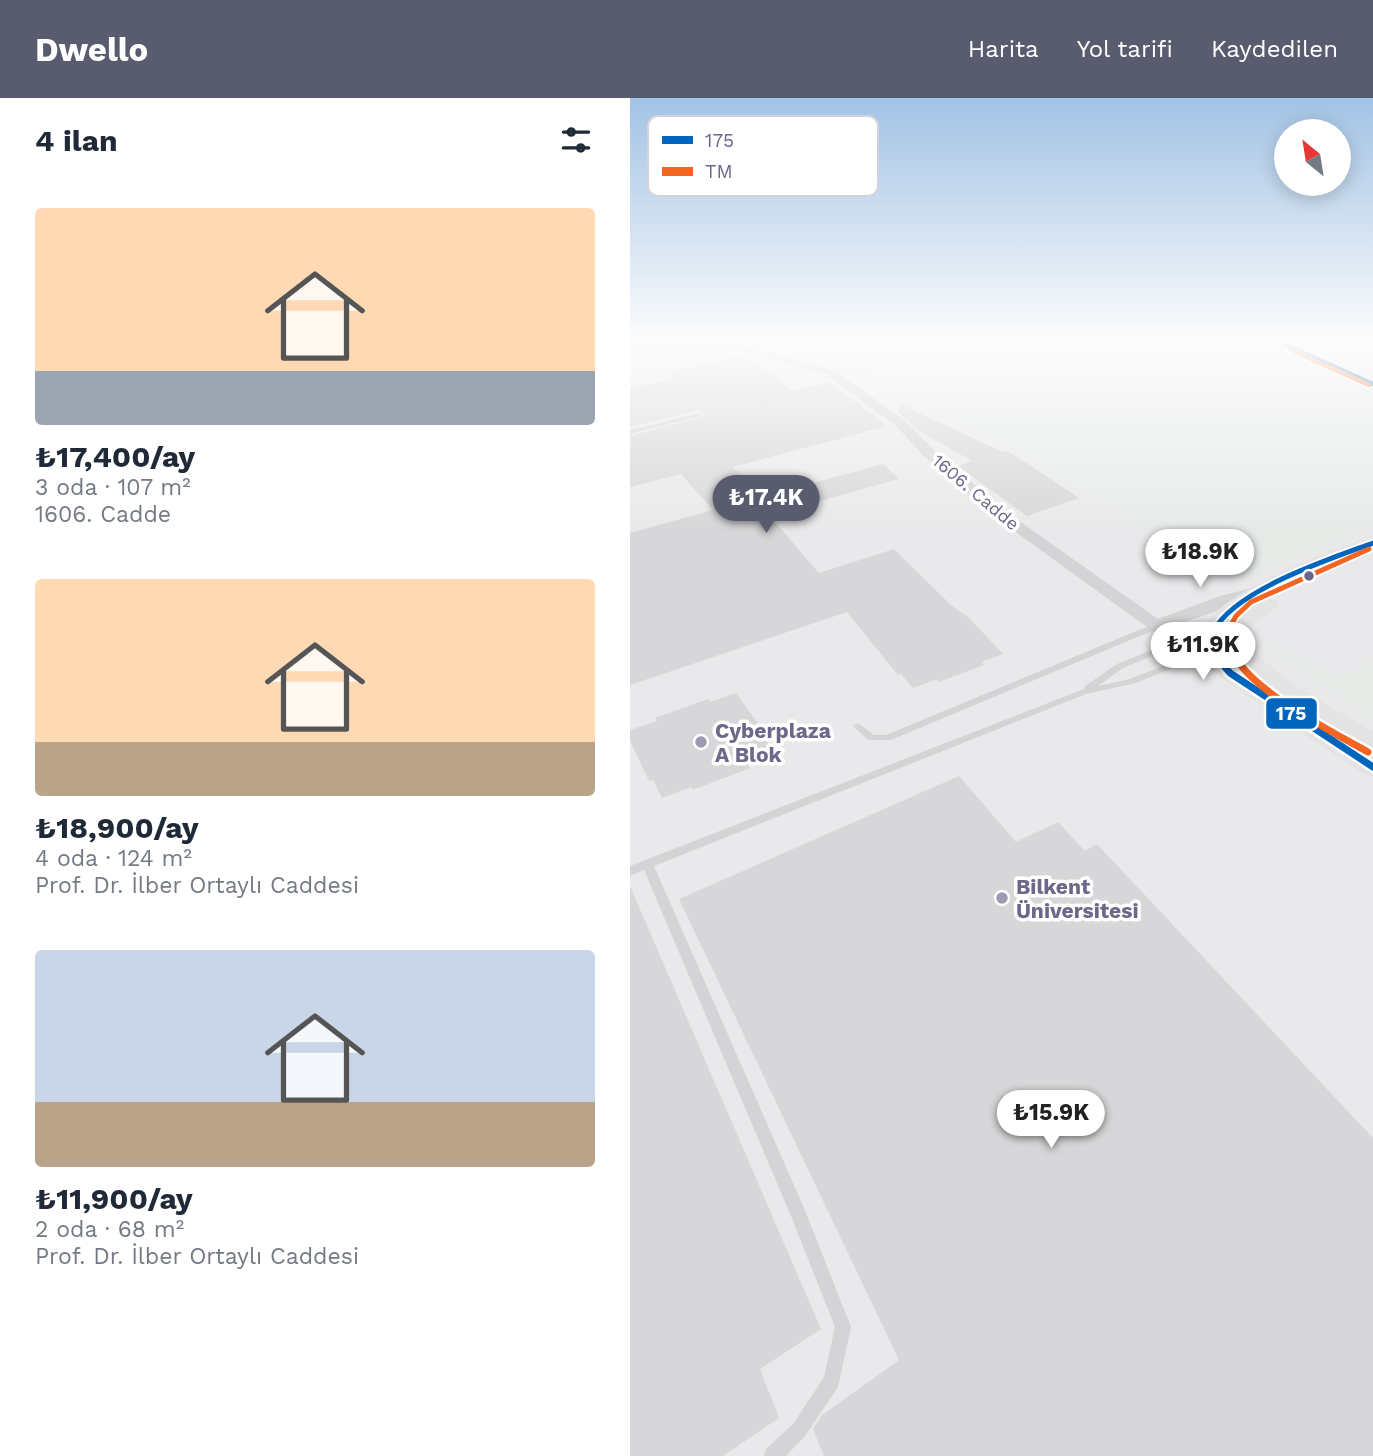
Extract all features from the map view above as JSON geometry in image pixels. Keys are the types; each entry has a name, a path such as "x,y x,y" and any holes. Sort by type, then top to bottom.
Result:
{"street":[{"name":"1606. Cadde","path":"873,403 900,423 929,453 1000,514 1178,642 1230,673"},
{"path":"1156,626 1213,604 1256,592 1373,543"},
{"path":"1373,559 1258,610 1244,619 1237,632 1237,644 1248,659 1271,679 1373,743"},
{"path":"1256,592 1216,622 1210,633 1215,654 1230,673 1373,767"}],"lane":[{"path":"630,432 700,415"},
{"path":"858,726 872,738 887,738 1156,626"},
{"path":"1083,692 1120,666 1178,642"},
{"path":"630,871 1083,692 1133,681 1198,655"},
{"path":"647,864 798,1214 843,1326 832,1381 811,1415 773,1456"}],"shaded area":[{"name":"Bilkent Üniversitesi","path":"630,403 1373,403 1373,1456 630,1456"},
{"path":"911,403 1373,403 1373,523 1328,545 1241,577 1024,456"},
{"path":"1269,644 1333,673 1349,673 1373,661 1373,718 1272,655"}],"building":[{"path":"630,403 858,403 887,426 733,467 762,497 883,464 899,479 769,515 819,573 894,549 952,606 968,617 1003,654 981,662 984,665 939,682 937,679 913,688 901,674 898,675 847,612 630,685 630,533 713,510 681,474 630,487 630,436 705,416 699,410 630,427"},
{"path":"902,405 1003,452 1008,451 1079,498 1027,516 958,466 972,461 919,431 898,412"},
{"name":"Cyberplaza A Blok","path":"736,693 767,736 764,737 775,754 748,765 750,768 693,790 691,787 662,798 653,780 649,781 630,741 630,730 708,699 710,702"},
{"path":"959,776 1016,842 1058,822 1085,851 1097,844 1373,1138 1373,1456 824,1456 813,1429 822,1415 899,1360 679,899"},
{"path":"630,886 821,1329 760,1369 779,1418 723,1456 630,1456"}],"transit line":[{"name":"175","path":"1373,543 1307,569 1255,594 1233,608 1218,623 1210,638 1215,655 1230,673 1373,767"},
{"name":"TM","path":"1368,752 1268,691 1236,660 1228,646 1227,633 1232,621 1251,602 1369,549"}],"place":[{"name":"Cyberplaza A Blok","path":"701,742"},
{"name":"Bilkent Üniversitesi","path":"1002,898"}]}
